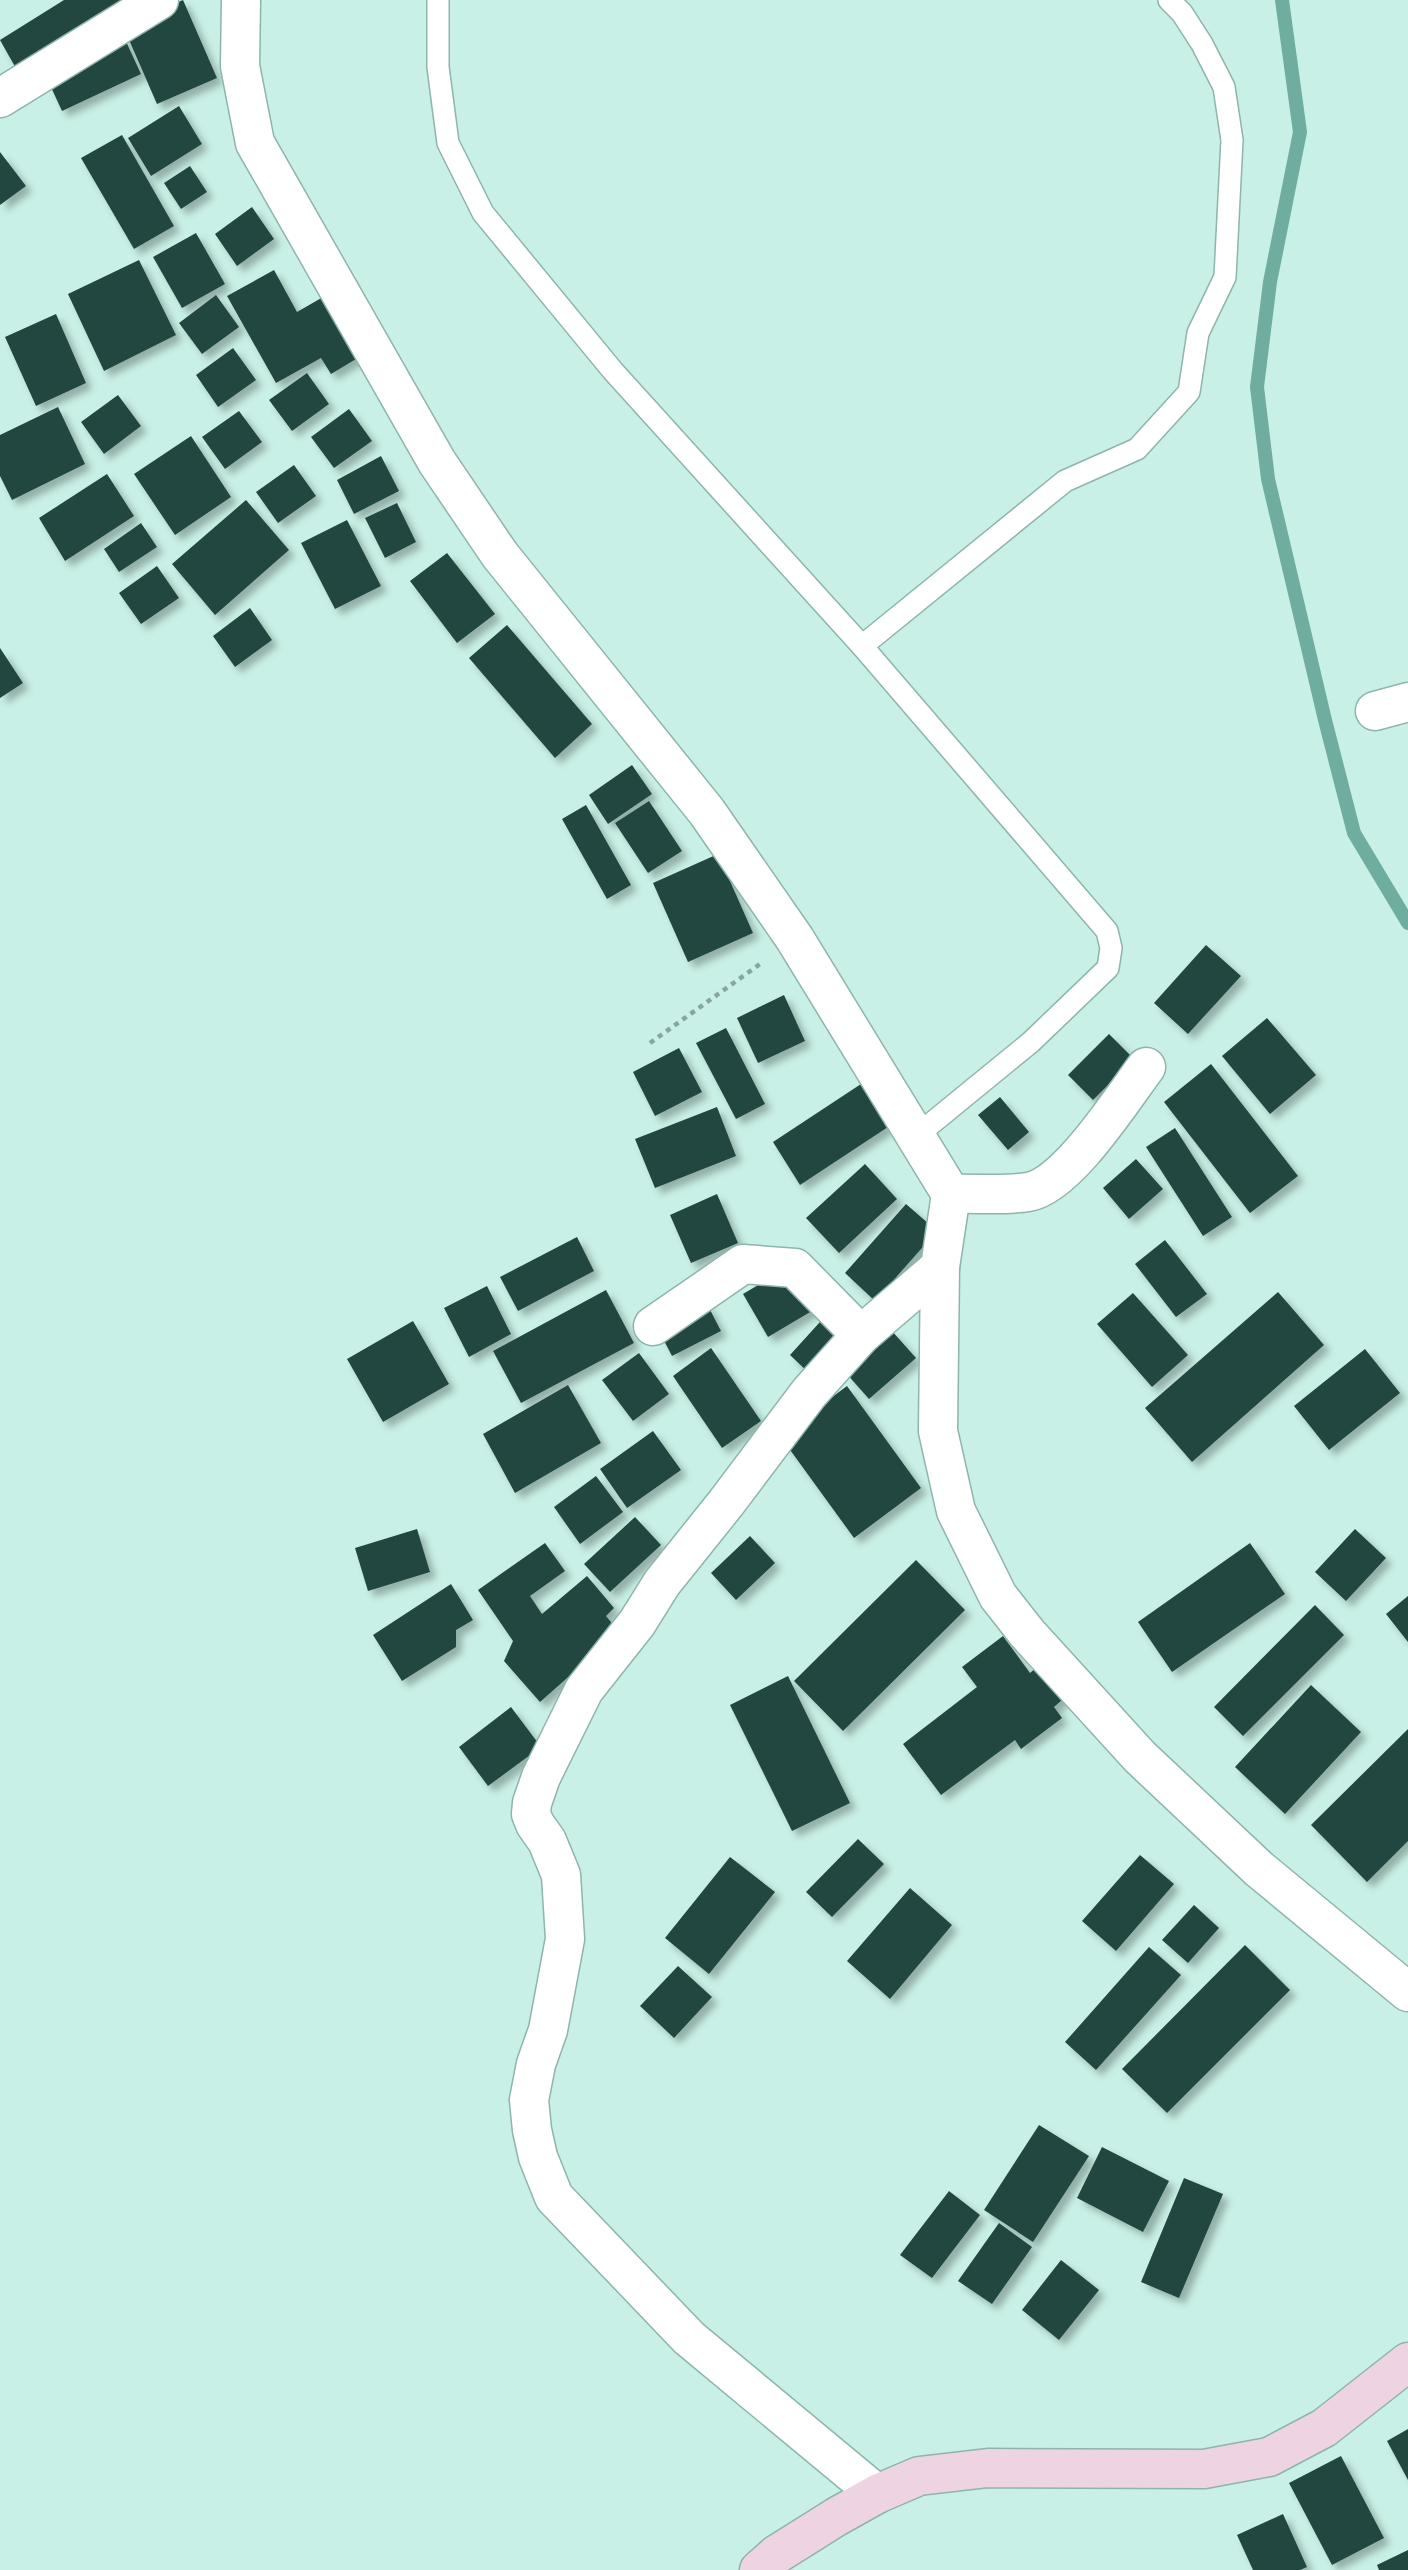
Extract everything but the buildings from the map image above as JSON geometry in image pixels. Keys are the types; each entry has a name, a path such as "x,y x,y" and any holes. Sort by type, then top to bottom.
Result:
{"street":[{"path":"0,98 159,0"},
{"path":"241,0 240,66 255,143 437,462 500,555 707,812 795,939 951,1194 940,1267 939,1432 956,1511 998,1596 1027,1633 1140,1757 1259,1869 1408,1992"},
{"path":"951,1194 1029,1192 1048,1185 1078,1156 1146,1067"},
{"path":"653,1326 743,1264 795,1268 861,1335"},
{"path":"877,2494 689,2338 554,2197 538,2157 528,2100 536,2063 548,2030 565,1939 561,1875 547,1841 535,1824 531,1803 584,1690 637,1623 662,1583 809,1393 861,1335 940,1267"},
{"path":"759,2570 778,2554 877,2494 919,2476 988,2468 1204,2469 1269,2457 1324,2428 1408,2362"}],"lane":[{"path":"438,0 438,67 447,143 483,213 613,371 862,646 1107,930 1111,948 1108,968 1031,1042 916,1136"},
{"path":"862,646 1065,481 1137,449 1189,392 1198,333 1225,277 1232,140 1224,87 1202,44 1182,13 1169,0"}],"path":[{"path":"650,1043 795,939"}],"waterway":[{"path":"1282,0 1300,132 1270,282 1257,387 1268,479 1354,833 1408,923"}]}
